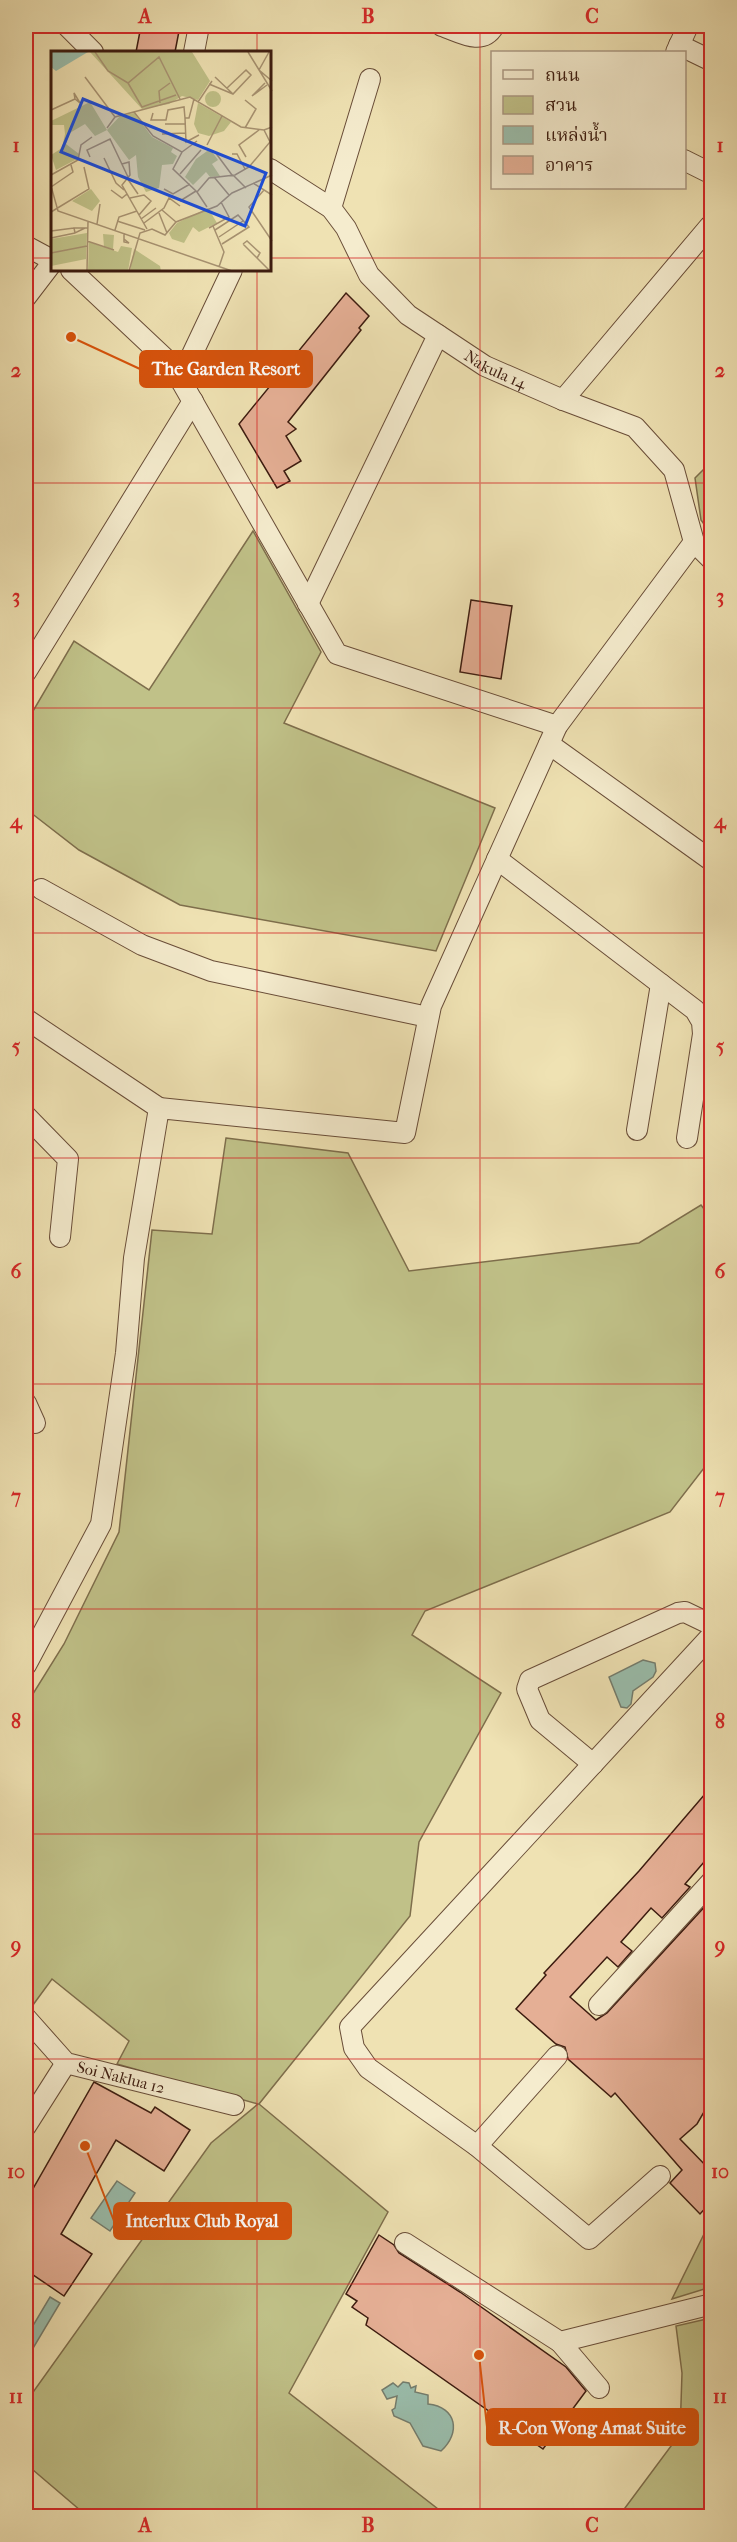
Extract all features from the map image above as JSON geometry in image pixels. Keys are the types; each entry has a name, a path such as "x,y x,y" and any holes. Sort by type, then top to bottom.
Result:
{"street":[{"path":"67,26 92,51"},
{"path":"194,51 199,26"},
{"path":"442,26 477,38 485,36 494,26"},
{"path":"678,49 688,26"},
{"path":"686,52 711,61"},
{"path":"331,208 369,79"},
{"path":"686,161 711,174"},
{"name":"Nakula 14","path":"272,178 331,208 346,228 369,275 408,315 485,366 563,400 634,427 674,470 694,542 711,560"},
{"path":"563,400 709,227 711,228"},
{"path":"26,246 51,260"},
{"path":"26,297 51,262"},
{"path":"73,272 172,365 338,654 553,735 711,861"},
{"path":"180,380 231,272"},
{"path":"308,604 438,335"},
{"path":"26,672 192,401"},
{"path":"26,1019 159,1108 405,1133 430,1006 553,735 694,542"},
{"path":"497,860 695,1010 702,1022 703,1034 687,1138"},
{"path":"41,889 142,945 211,970 428,1017"},
{"path":"637,1130 661,984"},
{"path":"26,1665 101,1524 126,1353 134,1258 159,1108"},
{"path":"26,1116 68,1160 60,1237"},
{"path":"26,1403 35,1423"},
{"path":"593,1764 540,1720 535,1712 527,1683 678,1613 685,1612 711,1625"},
{"path":"660,2175 589,2240 477,2146 368,2068 354,2048 350,2027 711,1635"},
{"path":"599,2005 711,1881"},
{"name":"Soi Naklua 12","path":"26,2018 66,2062 234,2105"},
{"path":"477,2146 557,2056"},
{"path":"26,2126 66,2062"},
{"path":"405,2243 560,2342 599,2388"},
{"path":"560,2342 711,2304"}],"green space":[{"path":"711,462 711,534 701,520 695,478"},
{"path":"253,531 321,652 284,723 495,808 436,951 180,905 79,850 26,809 26,723 74,641 149,690"},
{"path":"226,1138 348,1153 409,1271 639,1243 701,1205 711,1218 711,1459 670,1512 425,1611 412,1635 501,1693 419,1842 410,1916 259,2104 388,2212 289,2393 447,2516 87,2516 26,2464 26,2402 211,2143 258,2104 117,2064 129,2041 52,1979 30,2009 26,2005 26,1705 64,1644 119,1532 152,1230 212,1234"},
{"path":"705,2232 711,2239 711,2287 672,2299"},
{"path":"711,2318 711,2516 619,2516 680,2434 682,2373 676,2326"}],"water":[{"path":"643,1660 655,1663 656,1671 653,1677 633,1691 631,1704 627,1708 621,1707 609,1677"},
{"path":"117,2181 135,2193 110,2231 91,2218"},
{"path":"50,2297 60,2303 26,2360 26,2331 34,2324"},
{"path":"403,2382 409,2383 411,2388 416,2386 415,2392 428,2395 428,2404 438,2406 450,2415 453,2429 447,2444 441,2451 423,2446 410,2423 394,2416 392,2410 395,2408 397,2396 387,2399 382,2390 393,2383 398,2387"}],"building":[{"path":"141,26 180,26 175,51 136,51"},
{"path":"346,293 369,316 359,328 361,330 288,422 296,429 286,436 301,461 284,471 290,481 277,488 239,424"},
{"path":"471,600 512,606 501,679 460,672"},
{"path":"711,1787 711,1854 685,1884 690,1887 662,1918 651,1908 621,1942 632,1951 618,1967 607,1957 570,1997 596,2020 607,2013 709,1902 711,1903 711,2100 697,2124 680,2139 711,2171 711,2202 700,2214 670,2183 682,2170 615,2093 611,2097 568,2059 565,2047 556,2044 516,2009 546,1975 544,1973 639,1871"},
{"path":"94,2082 151,2113 155,2107 190,2130 164,2171 116,2140 61,2234 92,2254 64,2296 26,2270 26,2201"},
{"path":"379,2235 394,2245 399,2253 460,2292 566,2367 586,2391 543,2449 366,2325 368,2318 352,2307 357,2301 346,2294"}],"place":[{"name":"The Garden Resort","path":"71,337"},
{"name":"Interlux Club Royal","path":"85,2146"},
{"name":"R-Con Wong Amat Suite","path":"479,2355"}]}
